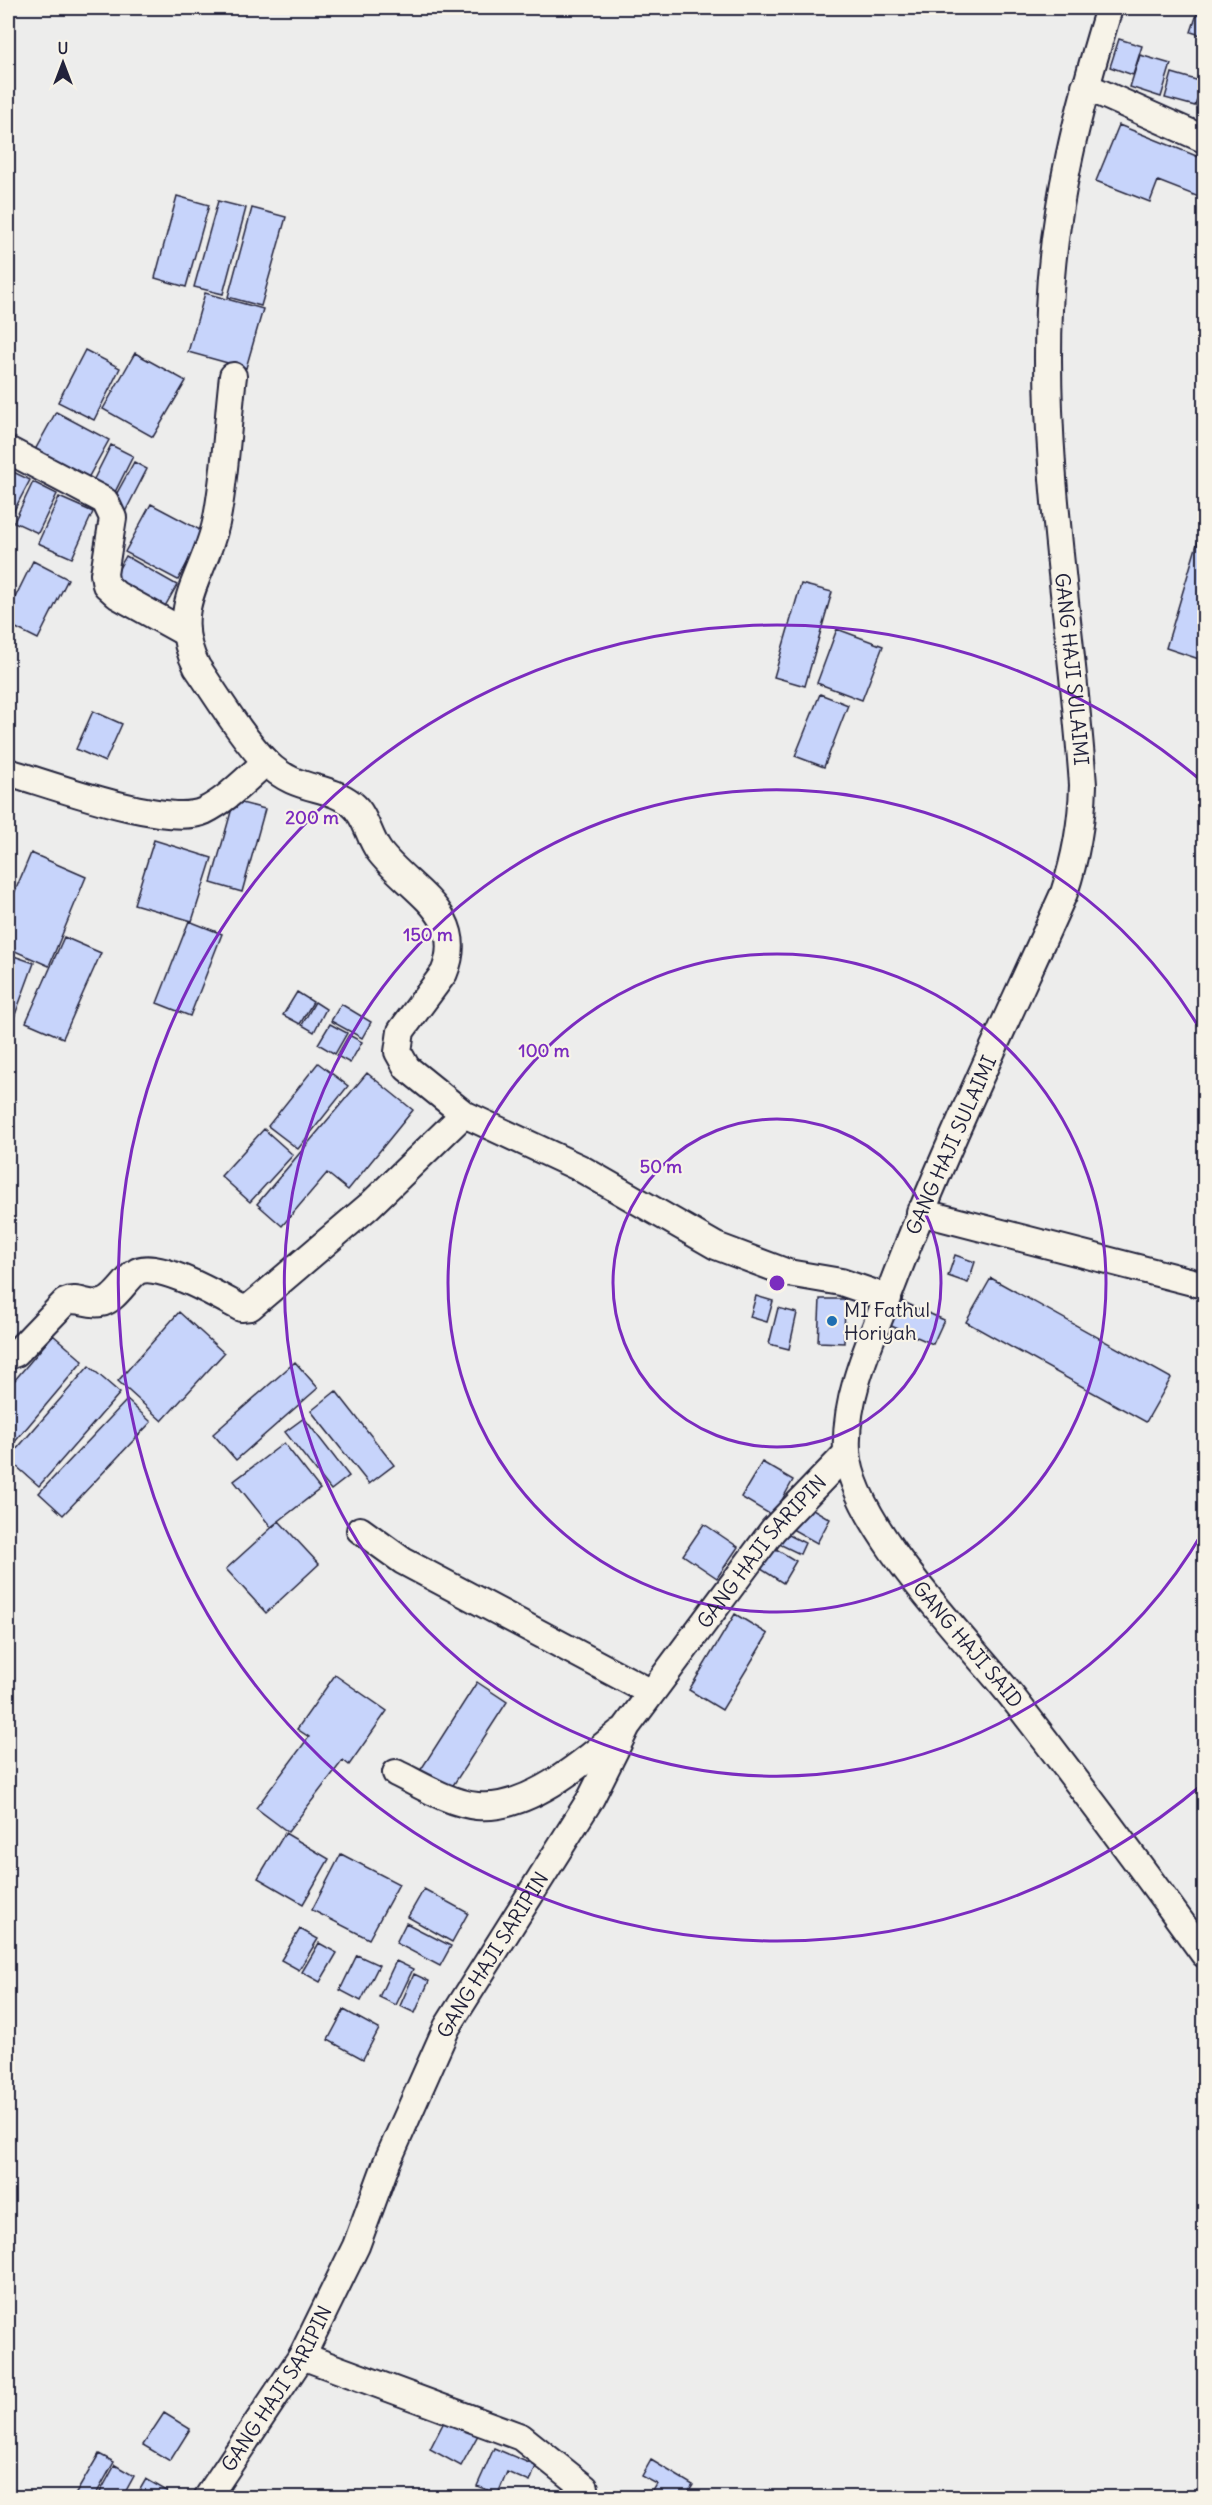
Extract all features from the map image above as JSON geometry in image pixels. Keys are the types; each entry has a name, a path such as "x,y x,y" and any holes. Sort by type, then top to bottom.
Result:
{"street":[{"name":"GANG HAJI SULAIMI","path":"888,1298 920,1212 951,1139 1064,893 1074,863 1082,817 1083,785 1080,741 1049,408 1049,310 1057,228 1068,159 1085,86 1109,8"},
{"path":"1085,86 1204,139"},
{"path":"233,376 216,522 190,592 184,632 189,651 197,667 266,762 296,784 334,795 353,804 360,813 378,850 435,907 445,923 449,934 449,963 401,1031 398,1052 406,1068 464,1114 580,1168 716,1246 788,1273 841,1282 888,1298"},
{"path":"8,450 105,501 113,518 104,574 106,585 117,594 184,632"},
{"path":"8,772 153,813 186,816 203,812 217,803 266,762"},
{"path":"8,1356 16,1353 64,1302 72,1298 100,1303 109,1300 138,1270 148,1267 189,1282 241,1308 250,1307 369,1206 464,1114"},
{"path":"920,1212 1204,1285"},
{"name":"GANG HAJI SAID","path":"888,1298 864,1358 850,1416 847,1453 860,1497 891,1550 1017,1704 1204,1954"},
{"name":"GANG HAJI SARIPIN","path":"207,2498 302,2356 356,2246 405,2119 447,2027 591,1798 627,1726 650,1692 773,1530 847,1453"},
{"path":"360,1530 403,1561 650,1692"},
{"path":"396,1773 447,1798 476,1806 520,1801 592,1756 627,1726"},
{"path":"302,2356 521,2437 585,2488"}],"building":[{"path":"1199,8 1204,8 1204,36 1191,32"},
{"path":"1119,39 1142,46 1133,75 1110,67"},
{"path":"1140,55 1171,64 1161,97 1130,87"},
{"path":"1172,73 1203,82 1195,106 1165,98"},
{"path":"1119,125 1204,159 1204,199 1158,181 1150,202 1096,181"},
{"path":"177,196 209,205 186,287 155,278"},
{"path":"218,201 246,208 223,294 194,287"},
{"path":"252,208 286,217 261,306 228,297"},
{"path":"205,293 263,309 246,368 188,352"},
{"path":"85,350 120,368 94,420 58,402"},
{"path":"135,353 186,381 153,437 103,409"},
{"path":"56,412 109,440 88,478 35,450"},
{"path":"111,445 133,456 112,498 90,487"},
{"path":"134,462 147,469 125,512 111,504"},
{"path":"9,470 30,480 10,518 8,517"},
{"path":"33,482 57,494 38,533 14,522"},
{"path":"59,497 93,512 72,558 38,543"},
{"path":"151,504 204,532 178,580 125,552"},
{"path":"1203,524 1204,642 1199,659 1166,648"},
{"path":"126,556 177,585 164,608 113,579"},
{"path":"33,561 68,579 38,639 8,624 8,612"},
{"path":"801,584 832,592 805,686 774,677"},
{"path":"837,629 883,646 862,700 817,683"},
{"path":"820,694 848,705 824,767 795,756"},
{"path":"93,711 122,724 105,762 76,749"},
{"path":"234,801 265,809 242,892 211,883"},
{"path":"154,840 212,858 192,921 134,904"},
{"path":"31,853 86,877 49,966 8,948 8,908"},
{"path":"189,921 222,934 190,1016 157,1003"},
{"path":"64,937 101,953 63,1038 26,1022"},
{"path":"8,954 34,963 12,1023 8,1021"},
{"path":"297,992 313,1002 300,1024 283,1015"},
{"path":"315,1002 326,1009 314,1032 302,1025"},
{"path":"341,1004 371,1022 362,1038 331,1021"},
{"path":"330,1024 347,1033 335,1054 318,1044"},
{"path":"349,1035 362,1042 350,1063 337,1056"},
{"path":"318,1063 348,1086 298,1149 268,1126"},
{"path":"367,1073 413,1110 348,1190 327,1173 282,1226 257,1204"},
{"path":"264,1129 293,1155 250,1202 221,1176"},
{"path":"955,1255 975,1262 968,1283 948,1276"},
{"path":"991,1278 1171,1378 1146,1422 966,1322"},
{"path":"756,1296 773,1301 767,1322 750,1317"},
{"name":"MI Fathul Horiyah","path":"820,1299 845,1299 844,1343 818,1342"},
{"path":"899,1300 944,1320 933,1344 889,1325"},
{"path":"778,1308 797,1313 789,1349 769,1344"},
{"path":"179,1312 224,1353 162,1421 118,1381"},
{"path":"53,1335 83,1361 8,1450 8,1388"},
{"path":"295,1362 318,1388 236,1460 213,1434"},
{"path":"89,1366 120,1393 39,1486 8,1459"},
{"path":"336,1391 394,1465 369,1484 311,1411"},
{"path":"127,1400 151,1422 63,1515 39,1493"},
{"path":"304,1418 349,1476 331,1490 285,1432"},
{"path":"284,1443 320,1489 271,1527 234,1481"},
{"path":"762,1462 793,1480 773,1516 741,1497"},
{"path":"806,1505 830,1519 817,1543 792,1529"},
{"path":"279,1521 319,1564 266,1613 226,1569"},
{"path":"704,1524 738,1547 717,1578 683,1555"},
{"path":"781,1531 805,1543 800,1554 775,1542"},
{"path":"771,1546 796,1561 783,1583 758,1567"},
{"path":"735,1614 768,1634 722,1710 689,1690"},
{"path":"335,1675 387,1711 349,1765 343,1760 288,1832 256,1808 309,1737 297,1729"},
{"path":"477,1682 507,1702 450,1790 420,1771"},
{"path":"285,1833 329,1859 303,1904 258,1878"},
{"path":"341,1854 399,1884 369,1939 312,1910"},
{"path":"424,1889 468,1913 452,1942 408,1917"},
{"path":"406,1923 451,1946 440,1966 396,1943"},
{"path":"300,1929 318,1939 299,1970 281,1960"},
{"path":"319,1943 337,1953 320,1982 302,1972"},
{"path":"357,1955 379,1965 361,2001 340,1990"},
{"path":"396,1961 413,1969 396,2005 379,1997"},
{"path":"414,1974 429,1981 415,2013 400,2006"},
{"path":"344,2010 379,2029 363,2059 328,2040"},
{"path":"164,2413 190,2429 170,2461 143,2445"},
{"path":"446,2418 478,2435 461,2466 430,2449"},
{"path":"494,2448 536,2466 530,2482 507,2472 498,2494 477,2486"},
{"path":"99,2454 114,2462 94,2498 80,2498 75,2495"},
{"path":"651,2460 693,2485 685,2498 649,2498 657,2484 642,2476"},
{"path":"115,2465 134,2476 122,2498 97,2498"},
{"path":"146,2479 167,2491 163,2498 135,2498"}],"place":[{"name":"MI Fathul Horiyah","path":"832,1321"}]}
